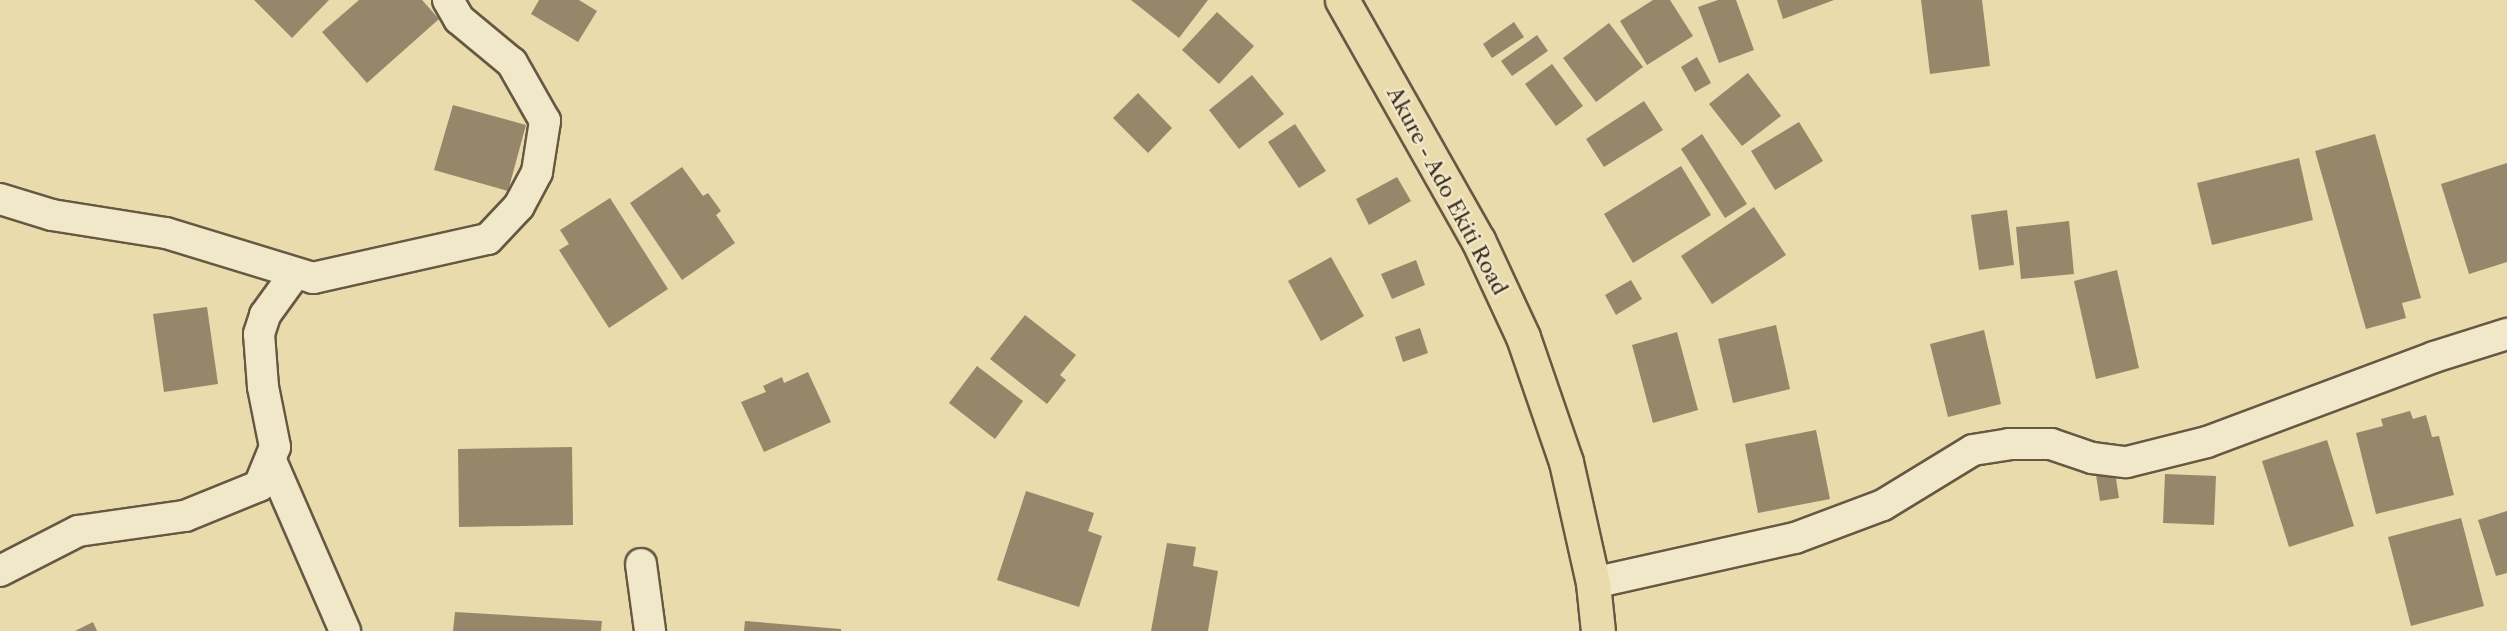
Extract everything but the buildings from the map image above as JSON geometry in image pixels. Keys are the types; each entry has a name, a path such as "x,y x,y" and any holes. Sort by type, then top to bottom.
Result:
{"main road":[{"name":"Akure - Ado Ekiti Road","path":"1342,0 1478,240 1523,337 1566,462 1593,583 1598,631"}],"street":[{"path":"0,199 52,215 166,233 294,275 313,278 413,253 488,239 519,206 537,172 545,121 512,63 459,19 448,0"},
{"path":"0,571 78,531 185,516 259,486 272,463 275,447 263,387 259,334 265,315 294,275"},
{"path":"1593,583 1795,538 1883,505 1973,450 2009,444 2051,444 2092,458 2127,462 2207,442 2434,357 2507,334"},
{"path":"272,463 345,631"},
{"path":"641,564 650,631"}]}
